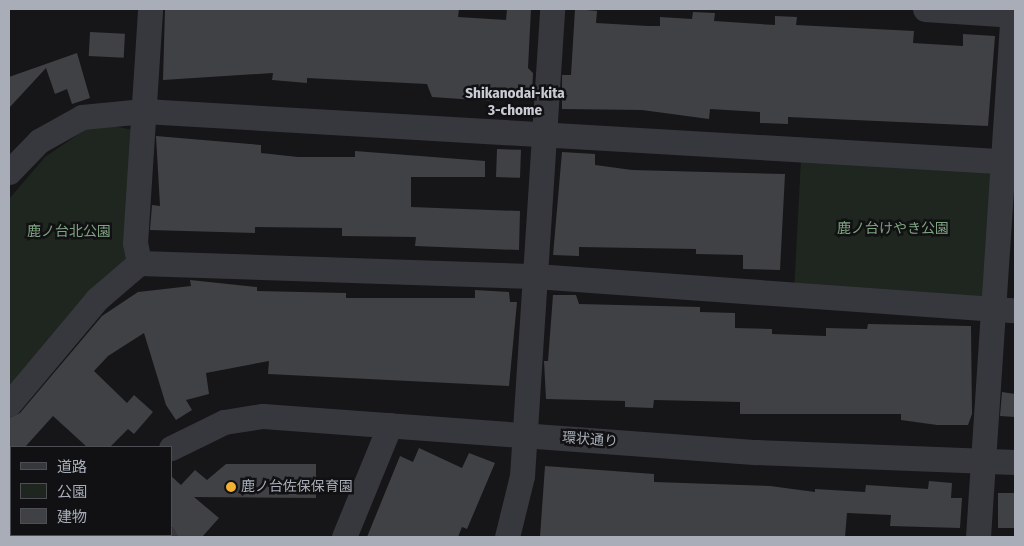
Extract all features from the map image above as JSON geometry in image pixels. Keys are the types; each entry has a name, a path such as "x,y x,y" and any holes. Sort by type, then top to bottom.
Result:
{"street":[{"path":"139,263 135,243 150,9"},
{"path":"507,537 515,521 525,435 552,9"},
{"path":"925,9 1013,13 1004,309 983,459 978,537"},
{"path":"9,172 39,141 82,117 144,111 1009,162"},
{"path":"9,404 97,299 139,263 535,276 1004,309"},
{"name":"環状通り","path":"172,448 224,422 263,416 757,452 983,459 1015,462"},
{"path":"344,537 390,425"}],"green space":[{"name":"鹿ノ台北公園","path":"108,125 133,130 129,266 9,390 9,199 45,157 89,127"},
{"name":"鹿ノ台けやき公園","path":"801,159 992,169 985,297 794,287"}],"building":[{"path":"165,9 459,9 458,17 506,20 507,9 531,9 528,68 533,73 532,94 491,91 490,101 432,97 427,84 307,78 307,83 272,80 273,73 163,80"},
{"path":"575,9 597,11 596,23 660,26 660,17 692,19 693,12 715,13 714,21 775,25 775,16 797,17 796,25 914,31 913,43 963,46 963,34 995,36 988,126 788,117 788,124 760,123 760,112 710,109 709,119 642,110 562,109 562,75 571,75"},
{"path":"90,32 125,34 124,58 89,56"},
{"path":"77,53 90,98 72,104 67,89 55,94 46,68 9,108 9,77"},
{"path":"156,136 261,145 261,153 298,157 355,157 355,151 485,161 485,177 411,177 411,207 520,211 519,250 415,246 416,237 342,236 342,228 255,227 255,233 150,230 152,205 160,206"},
{"path":"497,149 521,150 520,178 496,177"},
{"path":"562,152 595,154 595,165 632,170 785,174 780,270 743,269 743,255 696,254 696,249 579,247 579,256 553,255"},
{"path":"190,280 257,287 257,291 346,293 346,298 475,298 475,290 509,292 510,302 517,302 509,386 268,374 269,361 206,373 209,394 186,400 192,410 176,420 166,405 144,333 108,356 94,371 127,403 134,395 153,412 134,434 128,429 111,446 86,446 53,416 26,446 9,447 9,418 20,413 102,316 138,292 191,286"},
{"path":"553,295 576,295 579,304 700,307 700,312 735,313 735,328 772,329 772,334 826,336 826,328 867,329 868,324 971,326 972,414 968,425 937,425 901,420 901,414 740,414 740,402 654,400 653,408 625,407 625,401 546,399 544,361 548,361"},
{"path":"1002,392 1015,394 1015,417 1000,416"},
{"path":"419,448 462,468 469,453 495,463 467,529 462,527 458,537 367,537 400,456 413,462"},
{"path":"226,464 316,464 316,498 194,497 219,518 202,537 178,537 172,527 172,477 181,485 195,470 207,480"},
{"path":"545,466 654,474 654,482 770,486 815,492 815,489 865,492 866,485 928,489 929,481 952,483 951,498 962,498 960,528 890,526 891,515 847,513 845,537 540,537"},
{"path":"998,493 1015,493 1015,528 998,528"}],"place":[{"name":"鹿ノ台佐保保育園","path":"231,487"}],"district":[{"name":"Shikanodai-kita 3-chome","path":"515,102"}]}
